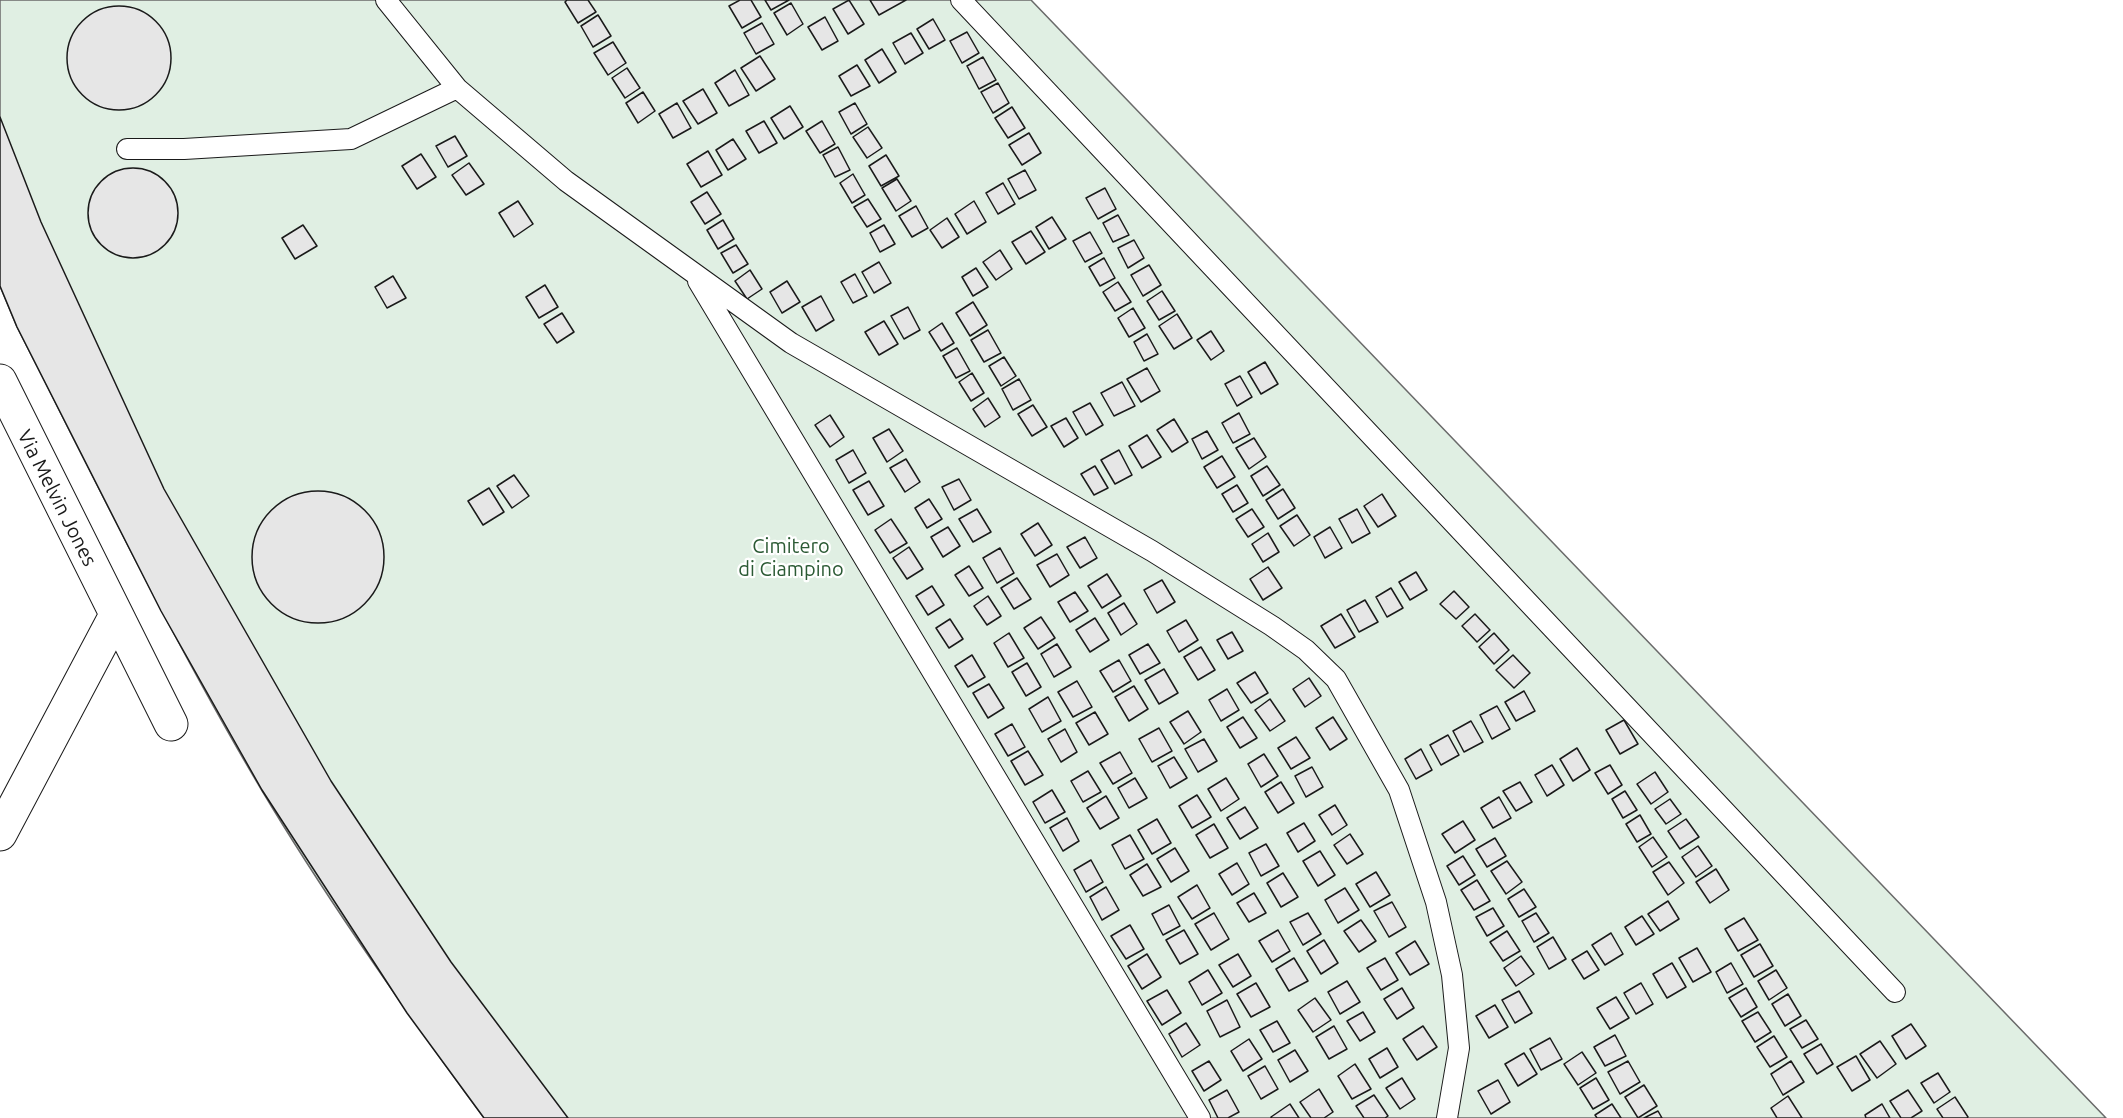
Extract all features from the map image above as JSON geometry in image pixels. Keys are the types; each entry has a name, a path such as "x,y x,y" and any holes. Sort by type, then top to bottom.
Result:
{"street":[{"name":"Via Melvin Jones","path":"0,381 171,724"},
{"path":"0,834 116,615"}],"lane":[{"path":"386,0 457,88 566,181 790,343 1142,545 1252,613 1306,650 1336,679 1399,790 1436,902 1452,975 1459,1048 1447,1118"},
{"path":"961,0 1894,992"},
{"path":"127,149 184,149 351,139 457,88"},
{"path":"694,274 1200,1118"}],"green space":[{"name":"Cimitero di Ciampino","path":"0,0 1031,0 2106,1118 484,1118 369,957 261,789 196,675 17,327 0,286"}],"building":[{"path":"567,0 588,0 596,12 578,23 565,2"},
{"path":"740,0 751,0 761,17 742,28 729,6"},
{"path":"765,0 789,0 771,10"},
{"path":"849,0 864,24 848,34 833,9"},
{"path":"870,0 906,0 879,15"},
{"path":"791,3 803,24 787,35 774,13"},
{"path":"119,6 139,10 156,21 167,38 171,58 167,78 156,95 139,106 119,110 99,106 82,95 71,78 67,58 71,38 82,21 99,10"},
{"path":"598,15 611,36 593,47 581,26"},
{"path":"825,17 838,41 822,50 808,27"},
{"path":"933,19 945,40 929,49 917,29"},
{"path":"762,23 774,44 756,54 744,33"},
{"path":"967,32 979,53 962,63 950,41"},
{"path":"911,33 923,53 905,64 893,43"},
{"path":"613,42 626,63 608,75 594,53"},
{"path":"882,49 896,72 879,83 865,60"},
{"path":"760,56 775,79 756,91 741,68"},
{"path":"983,57 996,80 979,89 967,66"},
{"path":"857,65 870,86 851,96 839,76"},
{"path":"627,68 640,88 625,98 612,78"},
{"path":"735,70 749,95 729,106 715,83"},
{"path":"998,83 1009,103 993,113 981,92"},
{"path":"703,89 717,113 698,124 683,101"},
{"path":"643,92 655,111 638,123 626,103"},
{"path":"677,103 691,128 673,138 659,114"},
{"path":"855,103 867,124 851,134 839,112"},
{"path":"790,106 803,127 784,139 771,118"},
{"path":"1012,107 1025,128 1008,138 995,118"},
{"path":"0,117 41,222 164,489 331,781 451,962 568,1118 484,1118 407,1013 262,790 161,611 17,327 0,286"},
{"path":"764,121 777,143 759,153 746,131"},
{"path":"822,121 835,144 820,153 806,131"},
{"path":"868,127 882,148 867,158 853,137"},
{"path":"1029,133 1041,153 1022,165 1009,145"},
{"path":"455,136 467,156 448,167 436,146"},
{"path":"733,139 746,159 728,170 716,150"},
{"path":"838,147 850,170 835,177 823,155"},
{"path":"708,151 722,175 701,187 687,164"},
{"path":"421,154 436,177 417,189 402,166"},
{"path":"886,155 899,176 881,186 869,166"},
{"path":"469,163 484,184 466,195 452,175"},
{"path":"133,168 150,171 165,181 175,196 178,213 175,230 165,245 150,255 133,258 116,255 101,245 91,230 88,213 91,196 101,181 116,171"},
{"path":"1025,170 1036,190 1019,199 1008,179"},
{"path":"853,174 865,195 852,203 840,183"},
{"path":"897,179 911,201 896,211 882,188"},
{"path":"1003,183 1015,204 998,214 986,193"},
{"path":"1105,188 1116,209 1098,219 1086,198"},
{"path":"707,192 721,214 705,224 691,202"},
{"path":"868,199 881,219 867,227 854,207"},
{"path":"518,201 533,224 514,237 499,213"},
{"path":"974,201 986,222 967,234 955,214"},
{"path":"916,206 928,228 912,237 899,216"},
{"path":"1118,215 1129,235 1113,242 1103,223"},
{"path":"1052,217 1066,239 1049,249 1036,227"},
{"path":"947,218 959,237 942,248 930,230"},
{"path":"723,220 734,239 718,249 707,230"},
{"path":"303,225 317,246 295,259 282,238"},
{"path":"884,225 895,244 880,252 870,233"},
{"path":"1031,231 1045,252 1026,264 1012,242"},
{"path":"1090,232 1102,253 1085,262 1073,241"},
{"path":"1134,240 1144,258 1128,268 1118,248"},
{"path":"736,245 748,264 733,273 721,253"},
{"path":"1000,250 1012,269 996,280 983,262"},
{"path":"1104,258 1115,278 1100,286 1089,267"},
{"path":"879,262 891,283 874,293 862,272"},
{"path":"1149,265 1161,285 1143,296 1131,275"},
{"path":"976,268 988,287 973,296 962,277"},
{"path":"750,270 762,289 747,299 735,281"},
{"path":"855,274 867,296 853,303 841,282"},
{"path":"393,276 406,298 387,308 375,287"},
{"path":"787,281 800,302 782,313 770,292"},
{"path":"1118,282 1131,302 1115,311 1103,292"},
{"path":"545,285 558,307 539,318 526,297"},
{"path":"1162,291 1175,311 1159,320 1147,301"},
{"path":"821,296 834,320 816,331 802,307"},
{"path":"973,302 987,325 970,336 956,313"},
{"path":"908,307 920,330 904,339 891,316"},
{"path":"1133,308 1145,328 1129,337 1118,318"},
{"path":"562,313 574,332 557,343 544,324"},
{"path":"1177,314 1192,338 1174,349 1159,326"},
{"path":"884,321 898,344 879,355 865,332"},
{"path":"942,323 954,343 941,351 929,332"},
{"path":"988,330 1001,353 984,362 971,340"},
{"path":"1211,331 1224,351 1211,360 1197,340"},
{"path":"1147,334 1158,354 1144,361 1134,342"},
{"path":"957,348 970,371 956,378 943,356"},
{"path":"1004,357 1016,376 1001,386 989,366"},
{"path":"1265,362 1278,384 1261,394 1248,372"},
{"path":"1147,368 1160,391 1141,402 1127,379"},
{"path":"972,373 984,393 971,401 959,382"},
{"path":"1240,376 1252,397 1237,406 1225,384"},
{"path":"1019,379 1031,400 1013,410 1002,389"},
{"path":"1122,382 1135,406 1114,416 1101,393"},
{"path":"988,398 1000,417 985,427 973,409"},
{"path":"1090,403 1103,425 1086,435 1073,412"},
{"path":"1033,405 1047,427 1032,436 1018,414"},
{"path":"1239,413 1250,434 1233,443 1222,423"},
{"path":"830,415 844,437 830,447 815,425"},
{"path":"1066,418 1078,438 1064,447 1051,426"},
{"path":"1174,419 1188,442 1172,452 1157,430"},
{"path":"889,429 903,451 887,462 873,438"},
{"path":"1207,431 1218,450 1202,459 1192,439"},
{"path":"1147,435 1161,457 1142,468 1129,446"},
{"path":"1254,438 1266,457 1249,469 1236,448"},
{"path":"853,450 866,473 849,483 836,460"},
{"path":"1119,450 1132,475 1115,484 1101,460"},
{"path":"1222,456 1235,477 1217,488 1204,467"},
{"path":"906,459 920,482 905,492 890,468"},
{"path":"1095,466 1108,488 1094,495 1081,474"},
{"path":"1267,466 1280,485 1263,496 1251,476"},
{"path":"514,475 529,496 512,508 497,486"},
{"path":"959,479 971,500 954,510 942,487"},
{"path":"869,481 884,506 868,515 853,490"},
{"path":"1237,485 1248,503 1233,512 1222,494"},
{"path":"489,488 504,512 483,525 468,501"},
{"path":"1283,489 1295,508 1278,519 1266,500"},
{"path":"318,491 343,496 365,510 379,532 384,557 379,582 365,604 343,618 318,623 293,618 271,604 257,582 252,557 257,532 271,510 293,496"},
{"path":"1382,494 1396,516 1378,527 1364,506"},
{"path":"929,499 942,519 927,528 915,508"},
{"path":"977,509 991,532 973,542 959,519"},
{"path":"1252,509 1264,527 1248,537 1236,519"},
{"path":"1357,509 1370,533 1352,543 1339,519"},
{"path":"1297,515 1310,535 1294,546 1280,526"},
{"path":"891,519 907,543 890,553 875,530"},
{"path":"1038,523 1052,545 1035,556 1021,534"},
{"path":"948,527 960,546 943,557 931,537"},
{"path":"1330,527 1342,548 1325,558 1314,537"},
{"path":"1268,533 1279,552 1263,562 1252,544"},
{"path":"1085,537 1097,558 1080,568 1067,547"},
{"path":"909,547 923,569 907,579 893,558"},
{"path":"1000,548 1014,573 997,583 983,558"},
{"path":"1057,554 1069,575 1050,587 1037,565"},
{"path":"969,566 983,588 969,596 955,575"},
{"path":"1268,567 1282,588 1263,600 1250,579"},
{"path":"1416,572 1427,590 1410,600 1399,582"},
{"path":"1107,574 1121,596 1102,608 1088,586"},
{"path":"1017,578 1031,599 1014,609 1001,588"},
{"path":"1162,580 1175,602 1157,613 1144,590"},
{"path":"932,586 944,605 928,615 916,596"},
{"path":"1391,588 1403,608 1387,617 1376,597"},
{"path":"1454,591 1469,607 1456,619 1440,604"},
{"path":"1075,592 1088,611 1070,622 1058,602"},
{"path":"988,596 1001,616 987,625 974,606"},
{"path":"1365,600 1378,622 1359,632 1347,610"},
{"path":"1124,603 1137,624 1121,635 1108,613"},
{"path":"1341,614 1355,637 1335,648 1321,626"},
{"path":"1475,614 1490,630 1477,642 1462,626"},
{"path":"1041,617 1055,638 1038,649 1024,628"},
{"path":"1095,618 1109,640 1090,652 1076,630"},
{"path":"950,619 963,639 949,648 936,628"},
{"path":"1186,620 1198,640 1179,652 1167,631"},
{"path":"1232,632 1243,651 1228,659 1217,640"},
{"path":"1009,633 1024,658 1008,667 994,643"},
{"path":"1494,633 1509,650 1494,664 1479,647"},
{"path":"1057,644 1071,667 1054,677 1041,654"},
{"path":"1148,644 1160,663 1140,674 1129,655"},
{"path":"1201,647 1215,670 1198,680 1184,657"},
{"path":"972,655 985,677 968,687 955,666"},
{"path":"1513,655 1530,673 1514,688 1496,670"},
{"path":"1119,660 1131,681 1113,692 1100,671"},
{"path":"1027,663 1041,687 1026,696 1012,672"},
{"path":"1164,669 1178,693 1159,704 1145,680"},
{"path":"1255,672 1268,693 1251,703 1237,683"},
{"path":"1309,678 1321,696 1305,707 1293,689"},
{"path":"1077,681 1092,707 1073,717 1058,692"},
{"path":"989,684 1004,708 988,718 973,693"},
{"path":"1134,686 1148,709 1129,721 1115,697"},
{"path":"1227,689 1239,710 1221,721 1209,700"},
{"path":"1524,691 1535,711 1516,721 1505,702"},
{"path":"1048,697 1061,721 1042,732 1029,709"},
{"path":"1270,699 1285,721 1270,731 1255,710"},
{"path":"1497,706 1510,729 1492,739 1480,715"},
{"path":"1188,711 1201,732 1184,744 1170,722"},
{"path":"1095,712 1108,734 1089,745 1076,723"},
{"path":"1243,717 1257,738 1240,748 1227,727"},
{"path":"1333,717 1347,739 1330,750 1316,728"},
{"path":"1624,720 1638,744 1620,754 1606,730"},
{"path":"1471,721 1483,742 1464,752 1453,731"},
{"path":"1012,724 1025,747 1008,756 995,734"},
{"path":"1159,728 1172,751 1152,762 1139,739"},
{"path":"1065,729 1077,752 1061,762 1048,739"},
{"path":"1448,735 1459,755 1441,765 1430,745"},
{"path":"1296,737 1310,758 1291,769 1278,748"},
{"path":"1204,739 1217,761 1198,772 1185,749"},
{"path":"1577,748 1590,770 1573,781 1560,759"},
{"path":"1421,749 1432,770 1416,779 1405,759"},
{"path":"1028,751 1043,775 1025,785 1011,761"},
{"path":"1120,752 1132,773 1113,784 1100,763"},
{"path":"1264,754 1278,776 1261,787 1248,764"},
{"path":"1174,757 1187,778 1170,788 1158,766"},
{"path":"1552,765 1564,785 1547,796 1535,775"},
{"path":"1610,765 1622,785 1608,794 1595,773"},
{"path":"1312,767 1323,787 1306,797 1295,776"},
{"path":"1088,771 1101,792 1083,802 1071,781"},
{"path":"1655,772 1668,792 1651,804 1637,784"},
{"path":"1135,778 1147,798 1129,808 1118,788"},
{"path":"1226,778 1239,799 1221,811 1208,789"},
{"path":"1281,782 1294,803 1278,813 1265,792"},
{"path":"1520,782 1532,802 1516,811 1503,791"},
{"path":"1052,790 1065,812 1045,823 1033,802"},
{"path":"1625,791 1637,810 1623,818 1612,799"},
{"path":"1197,795 1211,817 1192,828 1179,806"},
{"path":"1106,796 1119,818 1100,829 1087,808"},
{"path":"1499,797 1511,818 1493,828 1481,808"},
{"path":"1670,799 1681,814 1666,824 1655,809"},
{"path":"1335,805 1347,825 1332,835 1319,815"},
{"path":"1245,807 1258,828 1240,839 1227,818"},
{"path":"1640,815 1651,834 1637,842 1626,824"},
{"path":"1067,818 1079,841 1063,851 1050,828"},
{"path":"1157,819 1171,843 1152,854 1138,830"},
{"path":"1686,819 1699,837 1680,849 1668,831"},
{"path":"1463,821 1475,840 1455,853 1442,834"},
{"path":"1304,823 1315,841 1298,852 1287,833"},
{"path":"1214,824 1228,848 1210,858 1196,835"},
{"path":"1350,834 1363,854 1347,864 1334,845"},
{"path":"1130,835 1144,859 1125,869 1112,845"},
{"path":"1653,837 1667,857 1652,867 1639,847"},
{"path":"1495,838 1506,856 1487,867 1476,849"},
{"path":"1266,844 1279,866 1261,876 1249,853"},
{"path":"1698,846 1712,866 1696,877 1682,857"},
{"path":"1175,848 1189,871 1171,882 1157,859"},
{"path":"1320,851 1335,875 1318,886 1303,861"},
{"path":"1463,856 1475,875 1459,885 1447,866"},
{"path":"1091,860 1103,882 1086,892 1074,870"},
{"path":"1507,861 1522,882 1506,894 1491,871"},
{"path":"1669,862 1684,883 1668,895 1653,872"},
{"path":"1237,863 1249,884 1232,895 1219,874"},
{"path":"1147,864 1161,887 1143,896 1130,875"},
{"path":"1716,869 1729,890 1710,903 1696,882"},
{"path":"1376,872 1390,895 1370,907 1356,884"},
{"path":"1283,873 1298,897 1281,907 1267,883"},
{"path":"1477,880 1490,901 1474,910 1461,890"},
{"path":"1197,885 1210,908 1192,919 1178,897"},
{"path":"1106,887 1119,910 1102,920 1090,897"},
{"path":"1345,888 1359,910 1338,923 1325,900"},
{"path":"1524,889 1536,907 1519,917 1508,899"},
{"path":"1254,893 1266,913 1249,922 1237,903"},
{"path":"1668,901 1679,919 1660,931 1648,914"},
{"path":"1392,902 1406,927 1389,937 1374,911"},
{"path":"1169,905 1180,926 1163,935 1152,914"},
{"path":"1493,908 1504,926 1487,936 1476,917"},
{"path":"1214,913 1229,939 1211,950 1195,924"},
{"path":"1308,913 1321,934 1303,945 1290,922"},
{"path":"1536,913 1549,933 1534,942 1522,921"},
{"path":"1642,916 1654,934 1636,945 1625,927"},
{"path":"1744,918 1758,940 1738,951 1725,929"},
{"path":"1361,920 1376,941 1359,952 1344,931"},
{"path":"1130,925 1144,949 1126,959 1111,936"},
{"path":"1184,930 1198,954 1180,964 1166,940"},
{"path":"1278,930 1290,951 1272,962 1259,941"},
{"path":"1507,931 1520,951 1503,961 1490,942"},
{"path":"1611,933 1623,954 1605,965 1592,945"},
{"path":"1553,937 1566,959 1549,969 1537,947"},
{"path":"1324,940 1338,963 1321,974 1307,951"},
{"path":"1415,941 1429,964 1410,975 1396,953"},
{"path":"1760,944 1773,966 1754,977 1741,955"},
{"path":"1697,948 1711,972 1693,982 1679,958"},
{"path":"1587,951 1599,970 1584,979 1572,960"},
{"path":"1147,954 1161,977 1142,989 1128,966"},
{"path":"1238,954 1251,976 1233,987 1219,965"},
{"path":"1521,956 1534,974 1516,986 1504,968"},
{"path":"1294,958 1308,981 1289,991 1276,969"},
{"path":"1385,958 1398,980 1381,990 1367,968"},
{"path":"1672,963 1686,987 1667,998 1653,974"},
{"path":"1731,963 1743,984 1727,993 1716,972"},
{"path":"1208,970 1222,993 1202,1005 1189,982"},
{"path":"1776,970 1787,988 1769,1000 1758,981"},
{"path":"1347,981 1360,1002 1340,1014 1328,992"},
{"path":"1256,983 1270,1007 1251,1017 1237,994"},
{"path":"1641,983 1653,1004 1636,1014 1624,993"},
{"path":"1402,988 1414,1008 1397,1019 1384,999"},
{"path":"1746,988 1757,1007 1741,1017 1729,998"},
{"path":"1167,990 1181,1013 1162,1025 1147,1001"},
{"path":"1519,991 1532,1013 1515,1023 1502,1000"},
{"path":"1788,994 1801,1016 1785,1026 1772,1004"},
{"path":"1616,997 1629,1018 1610,1029 1597,1008"},
{"path":"1315,998 1331,1020 1313,1032 1298,1010"},
{"path":"1227,1000 1240,1027 1220,1037 1207,1011"},
{"path":"1495,1005 1508,1027 1489,1038 1476,1016"},
{"path":"1363,1012 1375,1032 1360,1041 1347,1021"},
{"path":"1758,1012 1771,1032 1755,1042 1742,1021"},
{"path":"1806,1020 1818,1039 1802,1048 1790,1029"},
{"path":"1277,1021 1290,1043 1273,1052 1260,1030"},
{"path":"1186,1023 1200,1045 1182,1057 1169,1034"},
{"path":"1911,1024 1926,1046 1906,1059 1892,1036"},
{"path":"1334,1026 1347,1049 1329,1059 1316,1037"},
{"path":"1423,1026 1437,1047 1417,1060 1403,1039"},
{"path":"1615,1035 1626,1056 1605,1066 1594,1047"},
{"path":"1774,1036 1787,1057 1770,1067 1757,1047"},
{"path":"1550,1038 1562,1059 1541,1070 1530,1049"},
{"path":"1249,1039 1262,1059 1243,1071 1231,1051"},
{"path":"1880,1041 1896,1064 1877,1078 1860,1054"},
{"path":"1821,1044 1833,1064 1817,1074 1804,1054"},
{"path":"1387,1048 1398,1067 1380,1078 1369,1059"},
{"path":"1295,1050 1308,1071 1290,1082 1278,1060"},
{"path":"1582,1052 1596,1073 1578,1085 1564,1064"},
{"path":"1524,1053 1537,1074 1518,1086 1505,1064"},
{"path":"1856,1056 1870,1080 1852,1091 1837,1067"},
{"path":"1209,1061 1221,1080 1204,1091 1192,1071"},
{"path":"1628,1061 1640,1082 1620,1094 1608,1072"},
{"path":"1791,1061 1804,1082 1783,1095 1771,1074"},
{"path":"1355,1064 1371,1089 1352,1099 1338,1076"},
{"path":"1265,1066 1278,1089 1261,1099 1248,1076"},
{"path":"1938,1073 1950,1092 1934,1103 1921,1083"},
{"path":"1402,1078 1415,1099 1400,1109 1386,1088"},
{"path":"1596,1078 1609,1100 1593,1109 1580,1088"},
{"path":"1498,1080 1510,1102 1491,1114 1478,1091"},
{"path":"1644,1085 1657,1106 1638,1118 1625,1097"},
{"path":"1319,1089 1333,1112 1324,1118 1311,1118 1300,1102"},
{"path":"1227,1090 1239,1112 1228,1118 1218,1118 1209,1100"},
{"path":"1908,1090 1922,1111 1911,1118 1901,1118 1890,1101"},
{"path":"1374,1095 1388,1116 1385,1118 1364,1118 1356,1106"},
{"path":"1788,1096 1802,1118 1777,1118 1771,1108"},
{"path":"1955,1097 1968,1117 1943,1118 1937,1109"},
{"path":"1290,1104 1299,1118 1271,1118 1271,1117"},
{"path":"1612,1104 1621,1118 1597,1118 1595,1115"},
{"path":"1882,1104 1890,1118 1866,1118 1865,1115"},
{"path":"1658,1111 1662,1118 1644,1118"}]}
